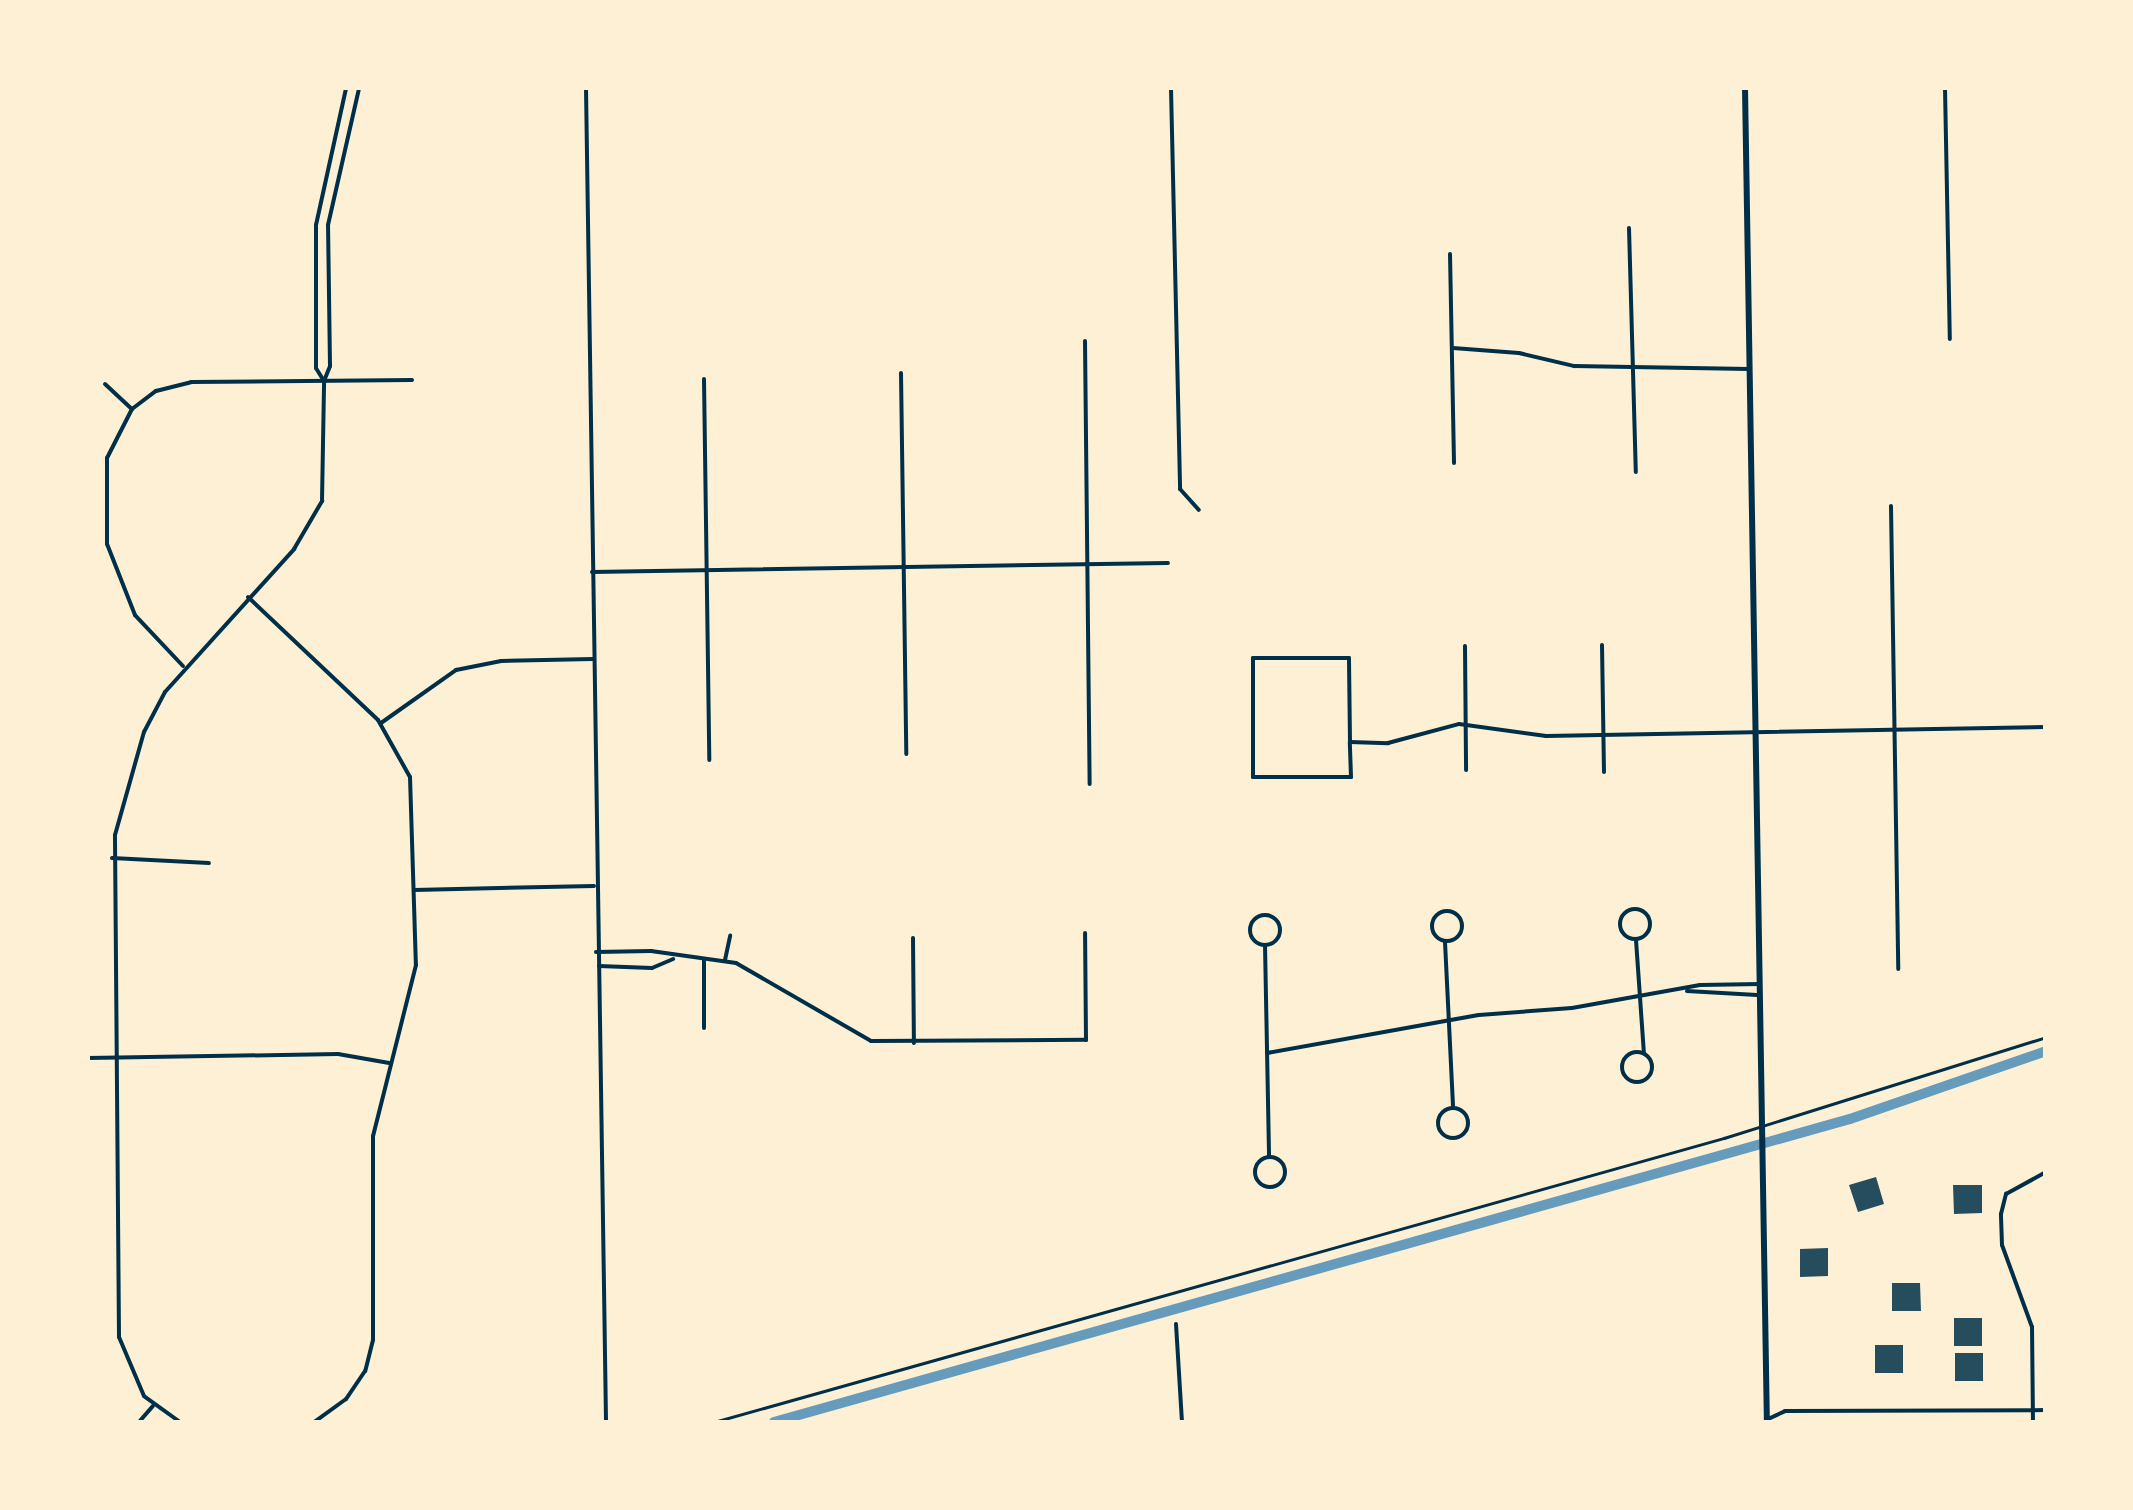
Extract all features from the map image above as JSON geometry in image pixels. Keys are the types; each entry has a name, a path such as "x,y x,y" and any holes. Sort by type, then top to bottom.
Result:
{"main road":[{"path":"1745,88 1768,1422"}],"street":[{"path":"324,382 316,368 316,225 346,88"},
{"path":"180,1422 153,1406 128,1370 119,1337 112,858 118,812 144,732 183,666 317,516 326,470 324,382 330,366 328,224 359,88"},
{"path":"586,88 606,1422"},
{"path":"1171,88 1180,489 1199,510"},
{"path":"1945,88 1950,339"},
{"path":"1630,228 1636,472"},
{"path":"1450,254 1454,463"},
{"path":"1085,341 1090,784"},
{"path":"1453,348 1634,368 1748,369"},
{"path":"901,373 906,754"},
{"path":"704,379 709,760"},
{"path":"183,666 135,615 107,544 107,458 132,409 172,384 412,380"},
{"path":"105,384 132,409"},
{"path":"1891,506 1898,969"},
{"path":"592,572 1168,563"},
{"path":"248,597 381,723 410,777 413,994 389,1063 371,1156 370,1356 346,1399 314,1422"},
{"path":"1602,645 1604,772"},
{"path":"1465,646 1466,770"},
{"path":"1252,658 1350,658 1350,742 1351,777 1253,777 1252,658"},
{"path":"381,723 456,670 501,660 593,659"},
{"path":"1350,742 1388,742 1466,725 1546,736 2046,728"},
{"path":"112,858 209,864"},
{"path":"414,890 595,886"},
{"path":"1636,940 1650,928 1638,909 1628,911 1620,924 1636,940 1644,1054 1650,1076 1628,1080 1622,1061 1644,1054"},
{"path":"1445,942 1462,930 1449,911 1431,926 1445,942 1453,1108 1468,1122 1454,1139 1438,1123 1453,1108"},
{"path":"1265,946 1250,934 1262,914 1280,928 1265,946 1269,1157 1254,1172 1270,1188 1285,1171 1269,1157"},
{"path":"596,952 652,951 673,959 725,960 780,983 851,1034 914,1043 1086,1040 1084,933"},
{"path":"725,960 730,936"},
{"path":"914,938 914,1043"},
{"path":"599,966 652,968 673,959"},
{"path":"704,959 704,1028"},
{"path":"1268,1053 1450,1021 1682,990 1760,984"},
{"path":"1682,990 1760,995"},
{"path":"88,1058 338,1054 389,1063"},
{"path":"2034,1421 2032,1327 2002,1245 2001,1214 2006,1194 2046,1172"},
{"path":"1176,1324 1182,1422"},
{"path":"139,1422 153,1406"},
{"path":"1768,1422 1785,1411 2046,1410"}],"lane":[{"path":"714,1422 1761,1126 2046,1037"}],"building":[{"path":"1876,1177 1884,1204 1858,1212 1849,1185"},
{"path":"1953,1185 1982,1185 1982,1213 1954,1214"},
{"path":"1828,1248 1828,1276 1800,1277 1800,1249"},
{"path":"1892,1283 1920,1283 1921,1311 1892,1311"},
{"path":"1954,1318 1982,1318 1982,1346 1954,1346"},
{"path":"1875,1345 1903,1345 1903,1373 1875,1373"},
{"path":"1955,1353 1983,1353 1983,1381 1955,1381"}],"waterway":[{"path":"774,1422 1850,1119 2046,1051"}]}
